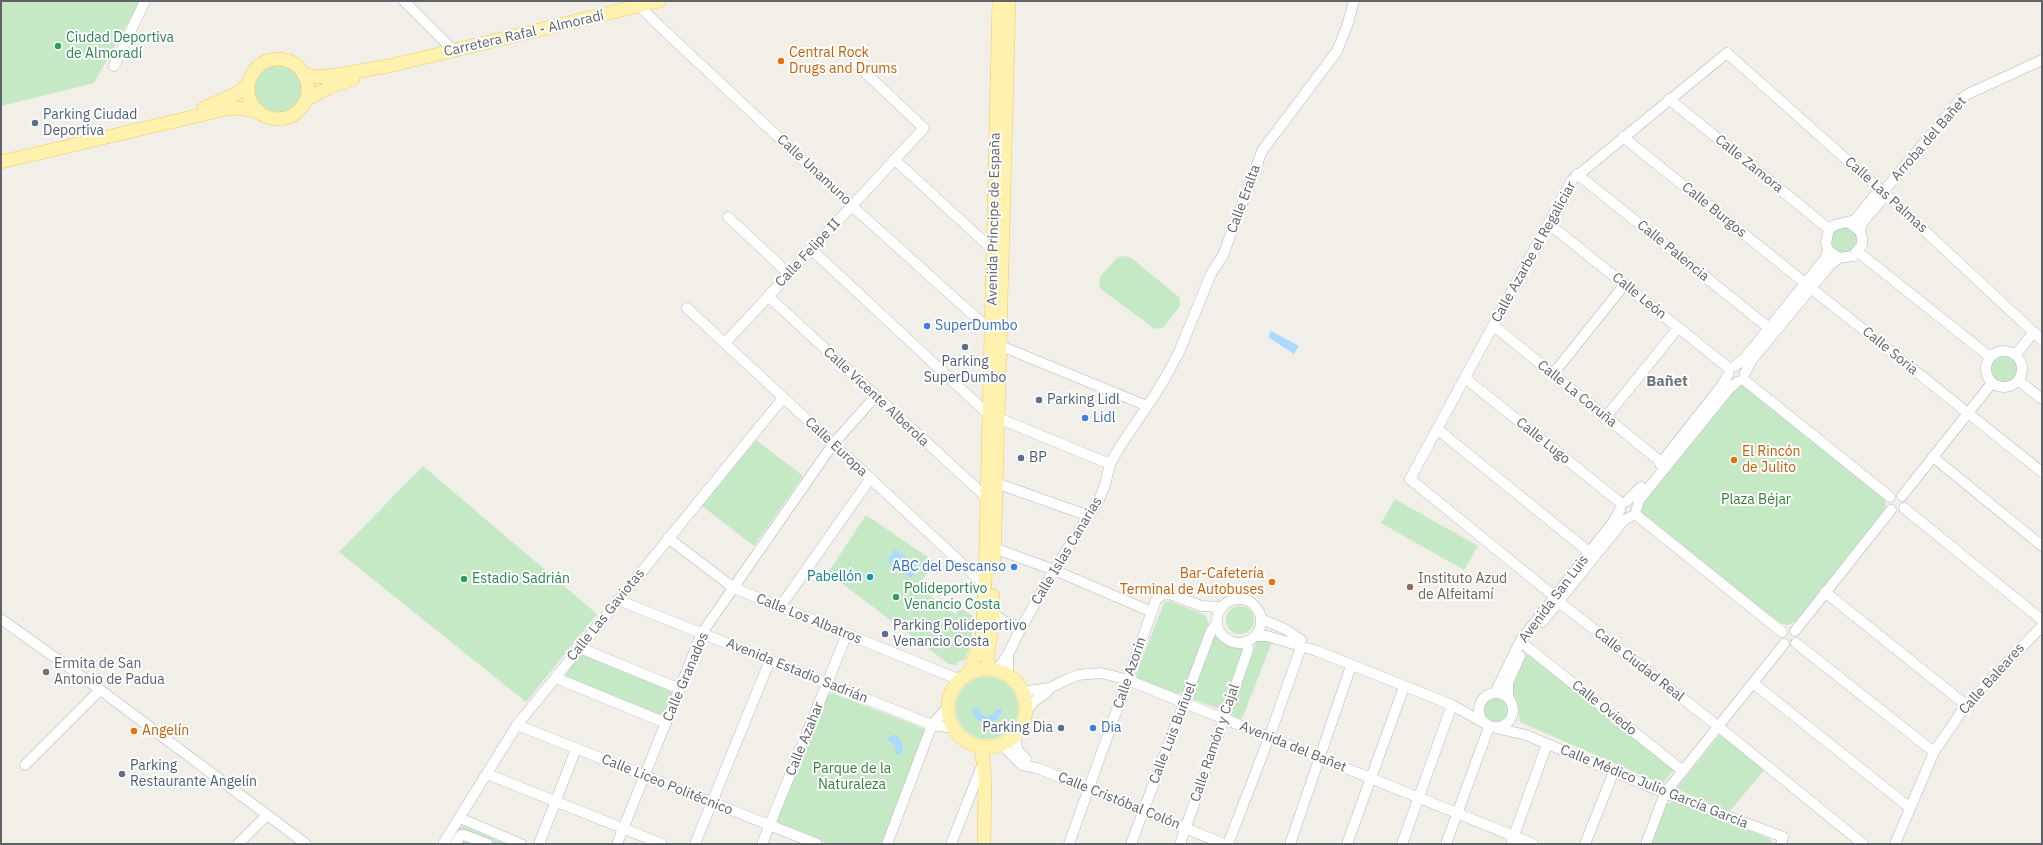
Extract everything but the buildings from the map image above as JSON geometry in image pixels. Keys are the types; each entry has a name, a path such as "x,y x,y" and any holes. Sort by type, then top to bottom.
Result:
{"main road":[{"name":"Carretera Rafal - Almoradí","path":"306,75 317,77 337,75 389,66 659,1"},
{"name":"Avenida Príncipe de España","path":"991,670 987,655 993,612 996,483 991,331 999,1"},
{"name":"Avenida Príncipe de España","path":"965,677 982,637 985,585 986,497 1001,346 1009,1"},
{"path":"1,162 226,109 240,108 258,112 267,117 282,119 294,115 305,104 307,99 309,87 306,75 298,65 288,60 275,58 261,64 252,73 248,84 250,101 258,112"},
{"name":"Carretera Rafal - Almoradí","path":"307,99 330,87 389,66"},
{"path":"167,122 236,94 248,84"},
{"path":"984,844 983,763 992,746 1017,732 1023,723 1026,712 1026,704 1021,689 1008,675 991,670 965,677 952,693 948,707 954,728 961,737 970,743 992,746"},
{"path":"984,778 992,746"}],"street":[{"path":"114,66 145,1"},
{"path":"404,1 453,50"},
{"name":"Calle Eralta","path":"1147,406 1179,352 1207,284 1222,255 1238,217 1262,151 1337,51 1348,26 1354,1"},
{"name":"Calle Unamuno","path":"640,6 654,22 852,206 991,331"},
{"name":"Calle Azarbe el Regaliciar","path":"1410,479 1572,180 1577,174 1727,53"},
{"name":"Calle Las Palmas","path":"1727,53 1883,192 2042,340"},
{"name":"Arroba del Bañet","path":"1883,192 1961,99 1968,94 2042,60"},
{"name":"Calle Felipe II","path":"725,343 924,128 856,63"},
{"name":"Calle Zamora","path":"1669,99 1829,230"},
{"name":"Calle Burgos","path":"1624,137 1808,286"},
{"path":"894,159 993,250"},
{"name":"Calle Palencia","path":"1577,174 1769,328"},
{"path":"1849,223 1855,220 1883,192"},
{"path":"1860,231 1849,223 1841,222 1829,230 1826,243 1828,250 1839,258 1853,256 1858,252 1862,238 1860,231 1862,223 1883,192"},
{"path":"728,217 789,274"},
{"name":"Calle León","path":"1549,224 1731,370"},
{"path":"811,250 993,416 1110,464"},
{"name":"Avenida San Luis","path":"1495,693 1521,640 1624,521 1634,513 1639,500 1729,389 1742,378 1751,361 1808,286 1825,259 1828,250"},
{"path":"1858,252 1990,357"},
{"name":"Avenida San Luis","path":"1508,697 1508,683 1526,646 1556,599 1589,552 1618,516 1623,505 1634,496 1724,384 1731,370 1744,359 1769,328 1808,286 1839,258"},
{"path":"1553,374 1625,284"},
{"name":"Calle Soria","path":"1808,286 2042,472"},
{"name":"Calle Vicente Alberola","path":"768,296 875,397 986,497"},
{"name":"Calle Europa","path":"687,308 985,585"},
{"name":"Calle La Coruña","path":"1494,326 1661,462"},
{"path":"1606,417 1678,328"},
{"path":"2016,354 2034,332"},
{"path":"1001,346 1147,406"},
{"path":"2002,350 2016,354 2022,367 2018,380 2006,387 1992,383 1986,370 1986,363 1990,357 2002,350"},
{"path":"1742,378 1731,381 1731,370 1741,368 1742,378 1890,497"},
{"name":"Calle Lugo","path":"1465,378 1623,505"},
{"path":"2018,380 2042,399"},
{"path":"1902,496 1992,383"},
{"name":"Calle Granados","path":"617,844 702,633 833,444 875,397"},
{"name":"Calle Las Gaviotas","path":"443,844 517,725 783,398"},
{"name":"Calle Islas Canarias","path":"991,670 1000,666 1008,654 1054,570 1099,500 1105,485 1110,464 1129,430 1147,406"},
{"path":"1437,429 1589,552"},
{"path":"1933,457 2042,546"},
{"path":"780,607 870,479"},
{"name":"Calle Ciudad Real","path":"1410,479 1556,599 1719,727 1863,844"},
{"path":"996,483 1089,516"},
{"path":"1896,494 1902,496 1906,502 1904,508 1898,512 1891,510 1888,504 1890,497 1896,494"},
{"path":"1634,502 1634,513 1624,515 1623,505 1634,502"},
{"path":"1904,508 2042,620"},
{"path":"1795,631 1891,510"},
{"path":"1634,513 1782,632"},
{"name":"Calle Los Albatros","path":"668,538 734,588 847,634 965,677"},
{"path":"994,548 1054,570 1152,612"},
{"path":"1825,592 1966,705"},
{"name":"Calle Azorín","path":"1069,844 1156,600 1162,595 1170,594 1201,606"},
{"path":"1234,599 1249,601 1259,611 1261,619 1260,628 1251,638 1241,643 1228,640 1219,630 1217,622 1201,606 1222,607 1234,599"},
{"name":"Avenida Estadio Sadrián","path":"618,600 932,725 954,728"},
{"path":"1217,622 1222,607"},
{"path":"993,612 1008,623 1022,627"},
{"path":"1,619 100,690 306,844"},
{"name":"Calle Médico Julio García García","path":"1261,619 1285,629 1299,642 1316,651 1455,707 1490,726 1526,735 1782,841"},
{"name":"Calle Luis Buñuel","path":"1131,844 1211,631 1217,622"},
{"name":"Calle Baleares","path":"1895,844 1909,807 1934,752 1966,705 2042,626"},
{"path":"1788,629 1795,631 1798,636 1796,643 1790,646 1784,644 1780,638 1782,632 1788,629"},
{"name":"Calle Azahar","path":"762,844 847,634"},
{"name":"Calle Médico Julio García García","path":"1251,638 1267,636 1299,642"},
{"name":"Calle Ramón y Cajal","path":"1180,844 1251,638"},
{"path":"1228,844 1269,738 1299,642"},
{"path":"1796,643 1934,752"},
{"path":"1646,844 1665,793 1784,644"},
{"name":"Calle Oviedo","path":"1526,646 1682,771"},
{"path":"580,648 680,689"},
{"name":"Calle Islas Canarias","path":"1008,654 1008,675"},
{"path":"695,844 770,660"},
{"path":"1290,844 1351,666"},
{"name":"Avenida del Bañet","path":"1021,689 1028,691 1050,688 1078,675 1101,674 1128,680 1184,704 1457,813 1512,840 1533,844"},
{"path":"556,678 666,723"},
{"path":"1754,683 1909,807"},
{"path":"1347,844 1404,687"},
{"name":"Avenida del Bañet","path":"1026,712 1033,702 1046,693 1050,688"},
{"path":"25,765 100,690"},
{"path":"1402,844 1455,707 1471,710 1488,694 1495,693 1508,697 1513,710 1509,722 1490,726"},
{"path":"1479,704 1478,711 1490,726"},
{"path":"887,844 932,725 948,707"},
{"name":"Calle Médico Julio García García","path":"1512,716 1515,726 1526,735"},
{"name":"Calle Liceo Politécnico","path":"517,725 817,844"},
{"path":"1446,844 1490,726"},
{"name":"Calle Cristóbal Colón","path":"1017,732 1016,744 1018,751 1022,757 1037,768"},
{"path":"1512,840 1547,744"},
{"name":"Calle Cristóbal Colón","path":"992,746 1018,763 1037,768 1224,844"},
{"path":"539,844 576,749"},
{"path":"951,844 983,763"},
{"path":"1585,844 1614,771"},
{"path":"487,774 662,844"},
{"path":"238,844 267,815"},
{"path":"460,818 521,844"},
{"path":"455,844 461,835 464,835 488,844"}],"green space":[{"name":"Ciudad Deportiva de Almoradí","path":"1,1 140,1 94,83 1,106"},
{"path":"274,64 284,64 297,71 304,84 304,94 297,107 284,114 274,114 265,110 258,103 254,94 254,84 258,75 265,68"},
{"path":"1844,227 1853,231 1857,240 1853,249 1844,253 1835,249 1831,240 1835,231"},
{"path":"1121,256 1130,257 1180,298 1180,306 1163,328 1155,329 1102,290 1099,285 1100,277 1117,258"},
{"path":"2004,356 2013,360 2017,369 2013,378 2004,382 1995,378 1991,369 1995,360"},
{"name":"Plaza Béjar","path":"1739,385 1744,385 1882,496 1886,503 1884,510 1796,621 1787,625 1780,623 1643,516 1640,510 1641,504"},
{"path":"756,440 803,476 754,546 702,506"},
{"name":"Estadio Sadrián","path":"423,466 597,614 526,702 339,552"},
{"path":"1395,499 1478,546 1464,570 1381,523"},
{"name":"Polideportivo Venancio Costa","path":"866,515 935,562 918,586 956,615 959,608 972,615 972,641 965,660 957,662 956,665 949,664 828,573"},
{"path":"1169,601 1205,615 1209,624 1184,691 1178,694 1137,679 1136,674 1164,603"},
{"path":"1240,606 1250,610 1254,620 1250,630 1240,634 1230,630 1226,620 1230,610"},
{"path":"1213,634 1227,645 1242,647 1244,650 1222,708 1220,709 1192,699 1191,694"},
{"path":"1263,639 1272,642 1242,719 1233,716 1231,711 1256,643"},
{"path":"585,654 670,689 673,692 663,715 660,717 567,678 566,674 579,655"},
{"path":"1531,654 1674,770 1662,784 1520,722 1517,701 1511,689 1524,655"},
{"path":"981,677 993,677 1009,686 1016,696 1018,708 1016,720 1009,730 993,739 981,739 970,734 961,725 956,714 956,702 961,691 970,682"},
{"name":"Parque de la Naturaleza","path":"832,693 925,729 926,735 882,844 829,844 779,824 777,820 828,695"},
{"path":"1496,698 1505,701 1508,710 1505,719 1496,722 1487,719 1484,710 1487,701"},
{"path":"1721,733 1765,769 1730,811 1676,789"},
{"path":"1674,801 1770,839 1772,844 1651,844 1667,804"},
{"path":"464,826 506,844 447,844 458,828"}],"water":[{"path":"1271,331 1299,346 1294,354 1268,337"},
{"path":"895,549 919,566 911,578 887,561"},
{"path":"971,708 979,708 980,713 986,717 993,715 996,709 1002,709 1001,714 996,720 987,724 976,719"},
{"path":"892,735 896,735 901,741 903,752 900,754 896,754 895,746 887,739"}],"place":[{"name":"Ciudad Deportiva de Almoradí","path":"58,46"},
{"name":"Central Rock Drugs and Drums","path":"781,61"},
{"name":"Parking Ciudad Deportiva","path":"35,123"},
{"name":"SuperDumbo","path":"927,326"},
{"name":"Parking SuperDumbo","path":"965,347"},
{"name":"Parking Lidl","path":"1039,400"},
{"name":"Lidl","path":"1085,418"},
{"name":"BP","path":"1021,458"},
{"name":"El Rincón de Julito","path":"1734,460"},
{"name":"ABC del Descanso","path":"1014,567"},
{"name":"Pabellón","path":"870,577"},
{"name":"Estadio Sadrián","path":"464,579"},
{"name":"Bar-Cafetería Terminal de Autobuses","path":"1272,582"},
{"name":"Instituto Azud de Alfeitamí","path":"1410,587"},
{"name":"Polideportivo Venancio Costa","path":"896,597"},
{"name":"Parking Polideportivo Venancio Costa","path":"885,634"},
{"name":"Ermita de San Antonio de Padua","path":"46,672"},
{"name":"Parking Dia","path":"1061,728"},
{"name":"Dia","path":"1093,728"},
{"name":"Angelín","path":"134,731"},
{"name":"Parking Restaurante Angelín","path":"122,774"}],"district":[{"name":"Bañet","path":"1667,382"}]}
